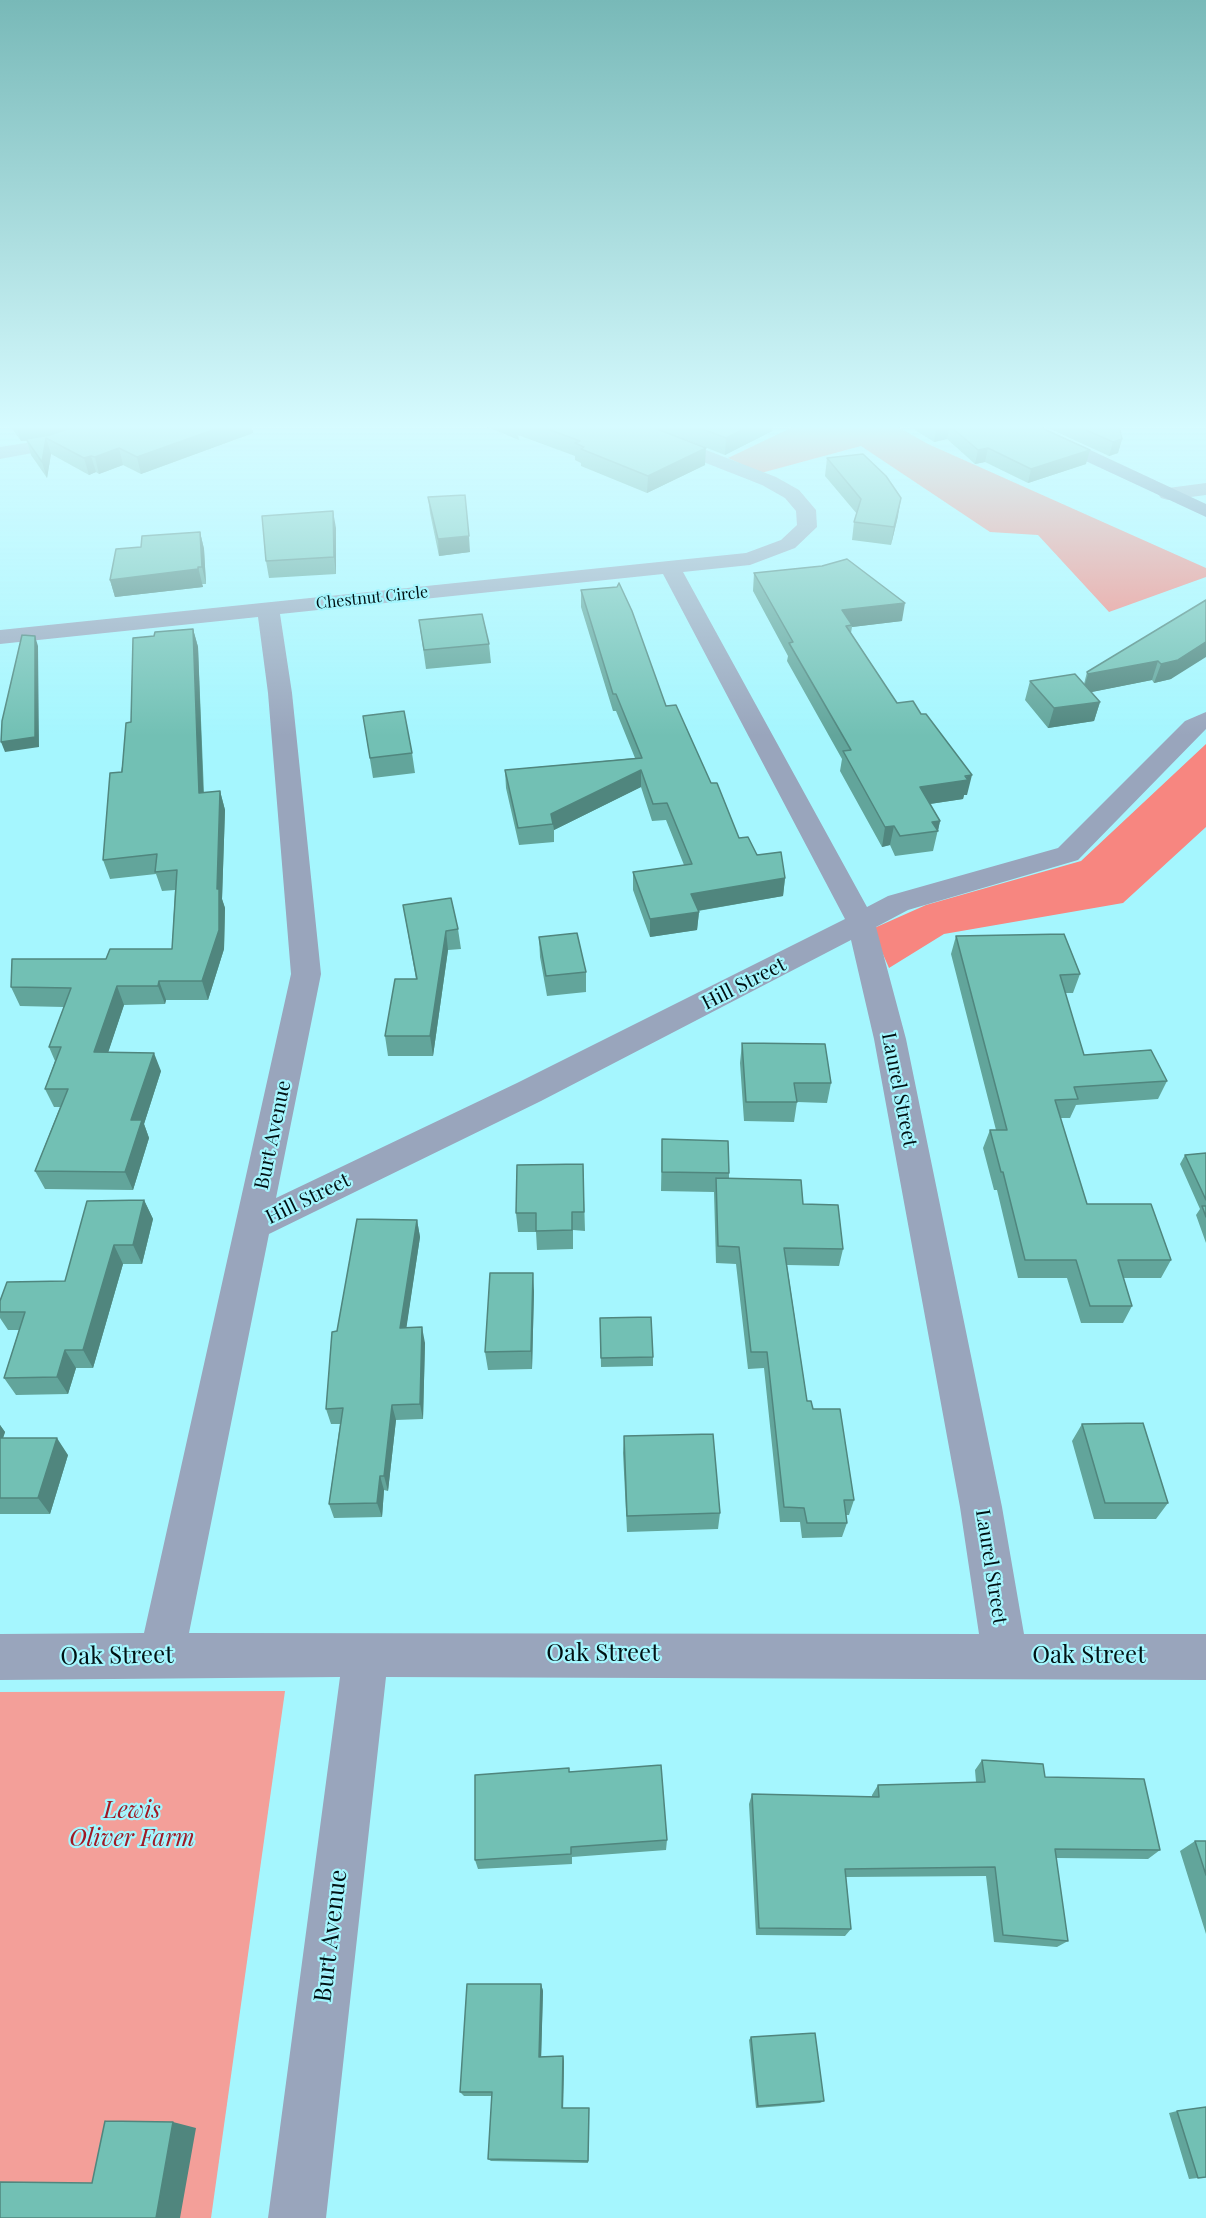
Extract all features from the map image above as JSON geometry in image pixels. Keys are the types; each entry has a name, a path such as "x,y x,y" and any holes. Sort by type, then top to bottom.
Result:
{"street":[{"name":"Chestnut Circle","path":"0,637 750,559 788,544 804,530"},
{"name":"Laurel Street","path":"669,566 861,922 890,1039 981,1507 1005,1656"},
{"name":"Burt Avenue","path":"162,1655 255,1224 306,974 280,693 268,609"},
{"name":"Hill Street","path":"255,1224 529,1092 898,903 1068,854 1194,726 1206,719"},
{"name":"Burt Avenue","path":"297,2218 366,1654"},
{"name":"Oak Street","path":"0,1657 366,1654 1206,1657"}],"green space":[{"name":"Lewis Oliver Farm","path":"285,1691 211,2218 0,2218 0,1692"}],"shaded area":[{"path":"986,530 1120,530 1206,568 1206,577 1109,612 1038,535 990,532"},
{"path":"1206,744 1206,827 1123,903 944,934 889,968 872,929 926,905 1081,861"}],"building":[{"path":"263,530 333,530 334,557 266,561"},
{"path":"436,530 468,530 469,536 438,539"},
{"path":"200,532 202,567 110,580 116,549 141,547 142,536"},
{"path":"847,559 905,603 842,610 852,625 846,626 897,703 913,701 921,714 926,714 972,775 965,776 968,780 920,787 940,821 932,822 938,831 900,836 894,826 885,827 843,751 851,750 789,643 793,642 754,573 822,566"},
{"path":"619,583 632,611 666,706 676,705 711,783 717,783 739,838 748,837 757,855 781,852 785,878 691,894 699,912 650,919 633,872 692,864 667,803 653,804 641,770 551,814 553,824 518,828 505,770 642,758 616,694 613,694 581,590 617,587"},
{"path":"1206,600 1206,642 1178,660 1161,664 1158,661 1088,674 1087,672"},
{"path":"482,614 489,644 424,650 419,620"},
{"path":"193,629 199,793 220,791 217,889 219,889 219,930 202,981 159,981 158,986 117,986 94,1052 154,1053 131,1120 142,1120 125,1172 35,1171 68,1089 45,1089 61,1047 49,1047 71,988 11,987 12,959 106,959 110,949 172,949 177,870 155,872 157,854 103,860 110,773 122,772 126,723 131,722 133,638 154,636 155,632"},
{"path":"22,635 35,636 35,737 1,742 2,721"},
{"path":"1075,674 1100,702 1054,708 1030,681"},
{"path":"404,711 412,753 370,758 363,716"},
{"path":"451,898 458,929 446,931 430,1036 385,1036 395,979 417,979 403,905"},
{"path":"577,933 586,972 546,976 539,937"},
{"path":"1064,934 1080,974 1060,975 1084,1055 1151,1050 1167,1081 1074,1087 1078,1099 1055,1100 1087,1204 1151,1204 1171,1260 1118,1260 1132,1306 1090,1306 1076,1260 1025,1260 990,1130 1007,1130 956,936"},
{"path":"742,1043 825,1044 831,1083 794,1083 797,1102 746,1102"},
{"path":"662,1139 728,1141 729,1173 662,1172"},
{"path":"1206,1153 1206,1200 1185,1155"},
{"path":"583,1164 584,1212 572,1212 572,1230 536,1231 536,1213 516,1213 517,1165"},
{"path":"716,1178 801,1180 803,1204 838,1205 843,1249 784,1248 807,1401 811,1401 813,1409 840,1409 854,1500 844,1500 847,1523 807,1523 804,1508 784,1507 767,1352 751,1352 739,1247 718,1246"},
{"path":"144,1200 133,1245 114,1245 83,1350 65,1350 57,1377 4,1378 25,1312 0,1312 0,1301 7,1282 65,1281 87,1201"},
{"path":"357,1219 417,1220 400,1328 422,1327 420,1404 392,1405 384,1476 380,1476 377,1503 329,1504 343,1408 326,1409 332,1332 337,1331"},
{"path":"490,1273 533,1273 531,1351 485,1352"},
{"path":"651,1317 653,1357 601,1358 600,1318"},
{"path":"1143,1423 1168,1503 1105,1503 1082,1424"},
{"path":"713,1434 720,1513 627,1516 624,1436"},
{"path":"0,1438 57,1438 38,1498 0,1498"},
{"path":"982,1760 1043,1764 1045,1777 1144,1779 1160,1850 1055,1849 1068,1941 1003,1935 995,1867 845,1869 851,1929 759,1928 752,1794 879,1797 878,1785 985,1782"},
{"path":"661,1765 667,1840 571,1847 571,1854 475,1860 475,1775 569,1768 569,1772"},
{"path":"1195,1841 1206,1841 1206,1875"},
{"path":"467,1984 541,1984 539,2057 563,2056 562,2108 589,2108 588,2161 488,2159 492,2092 460,2092"},
{"path":"815,2033 824,2101 758,2106 751,2037"},
{"path":"1206,2107 1206,2177 1198,2178 1177,2111"},
{"path":"105,2121 173,2122 156,2218 0,2218 0,2182 92,2183"}]}
